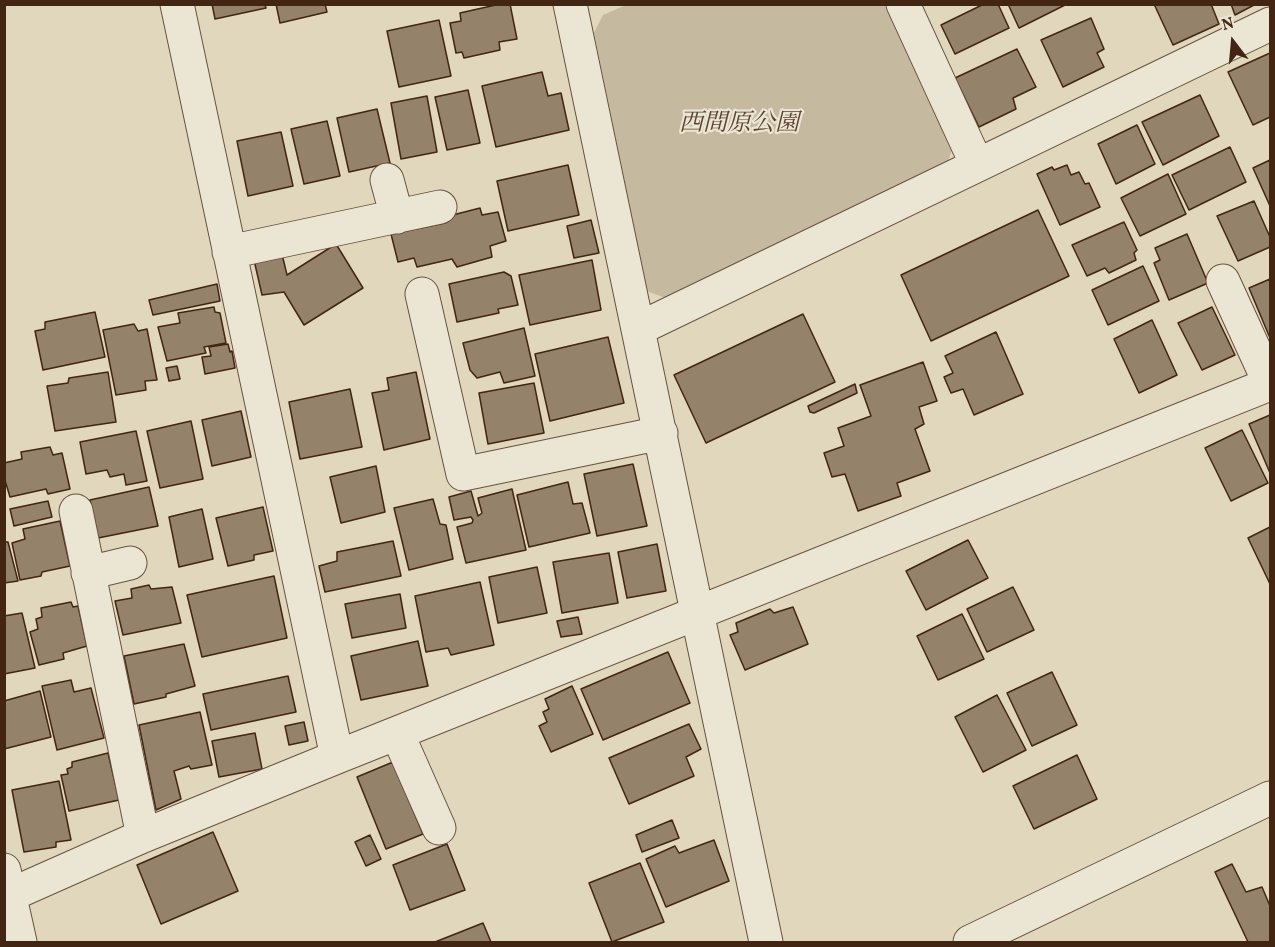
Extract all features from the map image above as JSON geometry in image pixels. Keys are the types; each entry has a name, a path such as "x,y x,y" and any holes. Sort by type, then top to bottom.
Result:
{"street":[{"path":"177,4 337,757"},
{"path":"903,4 977,165"},
{"path":"573,5 766,942"},
{"path":"638,329 1270,24"},
{"path":"387,180 397,217"},
{"path":"229,252 440,207"},
{"path":"20,942 7,882 143,836 1270,384 1223,281"},
{"path":"422,294 463,474 660,433"},
{"path":"76,511 143,836"},
{"path":"88,573 130,562"},
{"path":"397,733 439,828"},
{"path":"970,942 1270,798"}],"green space":[{"name":"西間原公園","path":"626,5 890,5 955,142 948,161 665,298 647,291 594,33 603,15"}],"building":[{"path":"212,4 265,4 266,8 215,19"},
{"path":"276,4 325,4 327,12 280,23"},
{"path":"510,4 517,39 499,42 500,50 464,58 462,52 456,53 450,23 461,21 460,13"},
{"path":"984,4 998,4 1009,28 955,54 941,25"},
{"path":"1008,4 1067,4 1019,28"},
{"path":"1154,4 1211,4 1219,24 1173,45"},
{"path":"1231,4 1256,4 1235,15"},
{"path":"1091,18 1104,49 1097,53 1104,67 1063,87 1041,40"},
{"path":"439,20 451,76 399,87 387,31"},
{"path":"1017,49 1036,87 1013,98 1016,109 979,127 955,78"},
{"path":"1270,53 1270,117 1253,125 1228,72"},
{"path":"542,72 548,96 561,93 569,130 496,147 482,86"},
{"path":"468,90 480,143 447,150 435,97"},
{"path":"1200,95 1219,136 1163,165 1142,122"},
{"path":"427,96 437,152 401,159 391,103"},
{"path":"377,109 390,163 349,172 337,118"},
{"path":"327,121 340,176 304,184 291,129"},
{"path":"1137,125 1155,164 1116,184 1098,144"},
{"path":"281,132 293,186 248,196 237,141"},
{"path":"1230,147 1246,182 1189,210 1172,175"},
{"path":"1270,160 1270,206 1253,168"},
{"path":"568,165 579,215 508,231 497,181"},
{"path":"1067,165 1071,175 1079,172 1085,184 1089,183 1100,207 1060,225 1037,174 1052,167 1054,170"},
{"path":"1168,174 1186,214 1140,236 1121,198"},
{"path":"1254,201 1270,237 1270,247 1238,261 1217,216"},
{"path":"480,208 482,215 498,212 506,241 490,246 492,257 457,267 452,259 417,267 414,258 398,262 391,234 445,223 445,217"},
{"path":"1038,210 1069,276 931,341 901,275"},
{"path":"591,220 599,253 574,258 567,226"},
{"path":"1124,222 1137,250 1134,253 1136,260 1109,273 1105,268 1087,276 1072,245"},
{"path":"1187,234 1208,283 1169,300 1154,263 1160,260 1155,248"},
{"path":"336,244 363,288 304,325 284,292 262,295 254,260 282,254 287,275"},
{"path":"592,260 601,310 530,325 519,275"},
{"path":"1143,266 1159,301 1108,325 1092,290"},
{"path":"504,272 511,276 518,305 498,309 499,313 457,322 449,284"},
{"path":"1270,279 1270,338 1249,288"},
{"path":"217,284 220,301 153,315 149,300"},
{"path":"214,307 215,312 220,313 226,343 204,347 206,353 167,361 158,327 180,323 178,313"},
{"path":"1212,307 1235,355 1202,370 1178,323"},
{"path":"95,312 105,357 43,370 35,331 45,329 45,322"},
{"path":"803,314 835,382 706,443 674,375"},
{"path":"1152,320 1177,375 1139,393 1114,339"},
{"path":"134,324 138,331 147,329 157,380 145,381 146,390 116,395 103,330"},
{"path":"524,328 535,376 504,383 500,372 477,378 470,370 463,343"},
{"path":"996,332 1023,394 974,415 963,389 951,393 944,377 953,373 945,356"},
{"path":"608,337 624,403 550,421 535,354"},
{"path":"228,344 230,352 232,351 235,368 205,374 202,357 211,356 209,347"},
{"path":"923,362 937,401 919,407 924,424 915,429 930,471 897,483 901,496 858,511 845,474 832,477 824,453 844,446 838,428 871,416 860,385"},
{"path":"177,366 180,379 169,381 166,368"},
{"path":"108,372 116,422 55,431 47,386 68,383 69,378"},
{"path":"416,372 430,439 384,450 372,393 389,390 387,378"},
{"path":"534,383 544,433 488,444 479,393"},
{"path":"855,384 857,393 814,413 810,412 808,406"},
{"path":"350,389 362,447 300,459 289,402"},
{"path":"241,411 251,457 212,466 202,420"},
{"path":"1270,415 1270,473 1249,424"},
{"path":"191,421 203,479 160,488 147,431"},
{"path":"1242,430 1268,483 1231,501 1205,448"},
{"path":"136,431 147,481 126,485 124,474 110,477 107,470 86,474 80,442"},
{"path":"50,447 53,455 62,453 70,489 48,494 46,489 10,497 4,477 4,463 22,459 21,452"},
{"path":"633,464 647,526 597,536 584,474"},
{"path":"376,466 385,512 341,523 330,477"},
{"path":"568,482 573,504 582,503 590,533 529,547 517,495"},
{"path":"149,487 158,526 98,538 90,500"},
{"path":"512,489 526,550 466,563 457,527 472,523 473,520 471,517 454,520 449,497 471,491 478,516 482,513 478,498"},
{"path":"433,499 440,524 446,525 453,559 409,570 394,508"},
{"path":"48,501 52,517 14,526 10,509"},
{"path":"263,507 273,551 254,555 254,560 228,566 216,518"},
{"path":"202,509 213,559 179,567 169,517"},
{"path":"60,521 70,566 42,572 41,576 20,580 12,543 25,539 23,529"},
{"path":"1270,527 1270,584 1248,538"},
{"path":"968,540 988,578 926,610 906,571"},
{"path":"393,541 401,576 325,592 319,566 337,561 337,552"},
{"path":"4,542 8,542 18,581 4,583"},
{"path":"657,544 666,591 627,598 618,552"},
{"path":"609,553 618,603 562,613 553,562"},
{"path":"537,567 547,613 498,623 489,577"},
{"path":"274,576 287,638 202,657 187,595"},
{"path":"480,582 494,645 451,655 448,648 426,652 415,596"},
{"path":"149,585 151,589 172,587 181,623 123,635 115,601 132,598 131,589"},
{"path":"1013,587 1034,630 987,652 967,609"},
{"path":"400,594 406,628 352,638 345,604"},
{"path":"71,602 73,607 78,606 87,646 63,653 64,659 39,665 30,632 38,629 36,619 42,617 41,608"},
{"path":"793,607 808,644 745,670 730,635 738,632 736,623 770,609 774,613"},
{"path":"22,613 35,668 4,674 4,616"},
{"path":"962,614 984,659 938,680 917,636"},
{"path":"578,617 582,634 561,637 557,621"},
{"path":"418,641 428,686 361,700 351,656"},
{"path":"184,644 195,686 166,694 166,697 134,704 124,656"},
{"path":"668,652 690,703 603,740 581,689"},
{"path":"1052,672 1077,725 1032,746 1007,693"},
{"path":"288,676 296,712 211,730 203,694"},
{"path":"71,680 74,692 91,688 104,738 57,750 42,686"},
{"path":"572,686 593,734 551,752 539,726 547,722 543,712 549,709 545,699"},
{"path":"40,691 51,737 4,749 4,701"},
{"path":"997,695 1026,750 983,772 955,717"},
{"path":"200,712 212,765 191,769 189,766 174,771 181,799 156,810 139,725"},
{"path":"304,722 308,741 289,745 285,726"},
{"path":"689,724 701,749 686,757 694,776 629,804 609,758"},
{"path":"255,733 262,769 219,777 212,741"},
{"path":"108,753 119,800 69,811 61,775 68,774 67,769 72,767 72,762"},
{"path":"1077,755 1097,799 1034,829 1013,786"},
{"path":"393,762 423,834 386,849 357,777"},
{"path":"59,781 71,840 56,842 56,847 24,852 12,790"},
{"path":"672,820 679,838 642,852 636,835"},
{"path":"213,832 238,891 161,924 137,865"},
{"path":"370,835 381,859 366,866 355,842"},
{"path":"714,840 729,881 666,907 646,859 675,846 679,853"},
{"path":"447,844 465,890 410,910 393,865"},
{"path":"640,863 664,922 612,942 589,883"},
{"path":"1232,864 1246,892 1262,887 1270,906 1270,942 1248,942 1215,872"},
{"path":"483,923 491,942 435,942"}]}
